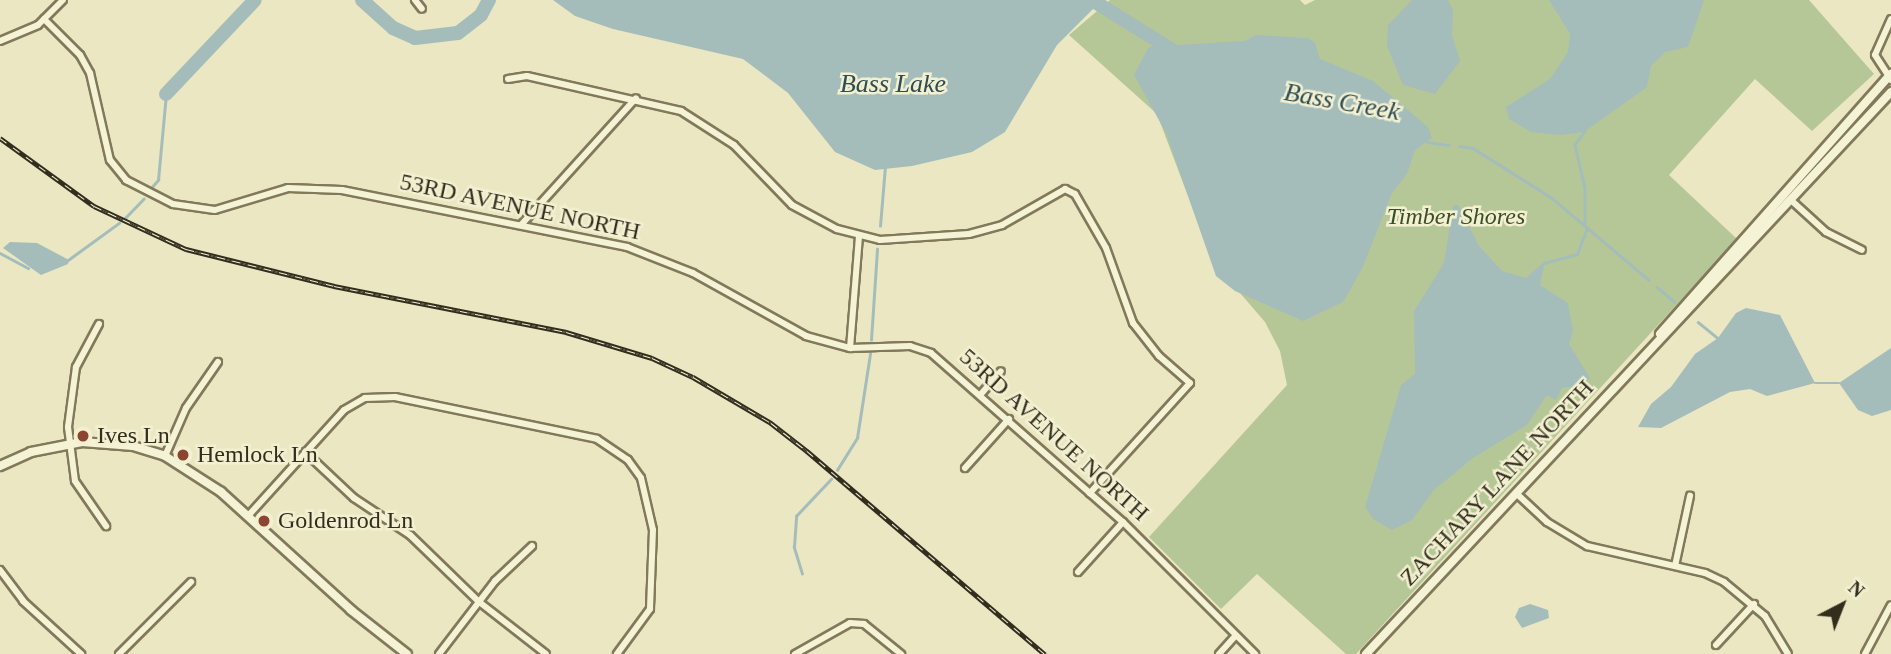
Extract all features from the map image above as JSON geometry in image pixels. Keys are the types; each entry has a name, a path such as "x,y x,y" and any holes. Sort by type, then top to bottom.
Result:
{"street":[{"path":"0,41 44,19 63,0"},
{"path":"415,0 422,9"},
{"name":"53RD AVENUE NORTH","path":"44,19 80,55 90,73 110,160 135,186 173,204 215,210 288,188 324,187 521,225 660,258 725,290 784,327 850,348 921,348 944,361 1123,522 1255,654"},
{"path":"1890,77 1875,55 1891,19"},
{"path":"508,79 527,76 635,98 701,120 734,145 792,205 813,218 859,235 904,240 969,234 1002,225 1065,188 1075,194 1097,230 1133,323 1159,356 1190,383 1090,493"},
{"name":"ZACHARY LANE NORTH","path":"1657,340 1746,233 1890,77"},
{"name":"ZACHARY LANE NORTH","path":"1366,654 1891,92"},
{"path":"521,225 635,98"},
{"path":"1792,201 1826,232 1862,250"},
{"path":"850,348 859,235"},
{"path":"99,324 70,387 71,443 75,481 106,526"},
{"path":"165,456 186,408 218,362"},
{"path":"981,394 1002,371"},
{"path":"248,516 344,410 365,398 395,397 579,432 628,460 649,495 653,530 652,593 643,624 617,654"},
{"path":"965,468 1009,419"},
{"path":"0,466 31,452 71,443 108,442 165,456 205,479 408,654"},
{"path":"305,452 354,498 410,535 478,601 546,654"},
{"path":"1517,494 1546,522 1580,544 1675,566 1724,582 1754,604 1788,654"},
{"path":"1675,566 1690,496"},
{"path":"1077,572 1123,522"},
{"path":"439,654 478,601 532,547"},
{"path":"0,569 23,601 81,654"},
{"path":"119,654 191,582"},
{"path":"1716,645 1754,604"},
{"path":"1866,654 1888,617 1891,605"},
{"path":"795,654 835,628 864,624 901,654"},
{"path":"1219,654 1235,636"}],"green space":[{"name":"Timber Shores","path":"1110,0 1300,0 1305,5 1315,0 1809,0 1874,74 1812,131 1755,79 1669,175 1737,239 1356,654 1346,654 1257,574 1221,609 1149,537 1287,385 1280,351 1265,322 1240,293 1219,278 1157,114 1069,35"}],"water":[{"name":"Bass Lake","path":"553,0 1102,0 1057,45 1005,132 972,152 912,166 875,170 835,152 788,93 743,59 613,29 575,16"},
{"path":"1412,0 1448,0 1453,10 1452,35 1460,61 1435,94 1403,85 1387,46 1388,25"},
{"path":"1549,0 1704,0 1688,47 1665,52 1651,66 1647,87 1584,132 1561,135 1531,132 1509,119 1506,107 1550,79 1568,52 1570,34"},
{"path":"1256,35 1308,38 1315,43 1320,59 1373,81 1428,127 1432,138 1415,150 1407,174 1392,193 1362,269 1343,302 1303,321 1235,291 1216,276 1166,133 1134,75 1148,48 1167,40 1177,45 1244,41"},
{"path":"1453,205 1458,205 1479,246 1502,271 1526,278 1545,261 1540,285 1568,303 1573,331 1569,344 1590,378 1581,385 1562,388 1556,400 1547,395 1527,425 1473,458 1434,490 1412,520 1392,530 1373,519 1365,507 1401,385 1415,374 1414,311 1444,263"},
{"path":"10,242 37,243 69,260 68,264 41,275 3,248"},
{"path":"1746,308 1780,315 1815,383 1767,396 1750,389 1730,392 1661,428 1638,427 1651,404 1671,387 1695,354 1718,338 1736,313"},
{"path":"1891,348 1891,410 1872,416 1858,410 1839,383"},
{"path":"1530,604 1548,610 1549,618 1522,628 1515,617 1519,608"}],"waterway":[{"path":"166,94 255,0"},
{"path":"362,0 393,28 415,38 458,33 481,15 489,0"},
{"name":"Bass Creek","path":"1092,0 1177,53"},
{"path":"151,188 158,180 166,94"},
{"path":"1585,131 1575,145 1585,188 1585,224"},
{"name":"Bass Creek","path":"1427,142 1449,145"},
{"name":"Bass Creek","path":"1459,146 1473,148 1552,198 1649,280"},
{"name":"Bass Creek","path":"880,226 885,167"},
{"path":"124,219 143,199"},
{"path":"68,260 119,223"},
{"path":"1544,263 1577,254 1587,228"},
{"name":"Bass Creek","path":"871,340 877,249"},
{"path":"0,253 28,268"},
{"name":"Bass Creek","path":"1657,287 1675,302"},
{"name":"Bass Creek","path":"1698,322 1718,338"},
{"name":"Bass Creek","path":"837,470 857,438 870,354"},
{"name":"Bass Creek","path":"1815,383 1839,383"},
{"name":"Bass Creek","path":"802,574 794,547 796,516 831,479"}],"railway":[{"path":"0,138 94,206 186,249 334,286 566,332 652,358 693,377 771,423 807,451 1045,654"}],"place":[{"name":"Ives Ln","path":"83,436"},
{"name":"Hemlock Ln","path":"183,455"},
{"name":"Goldenrod Ln","path":"264,521"}]}
